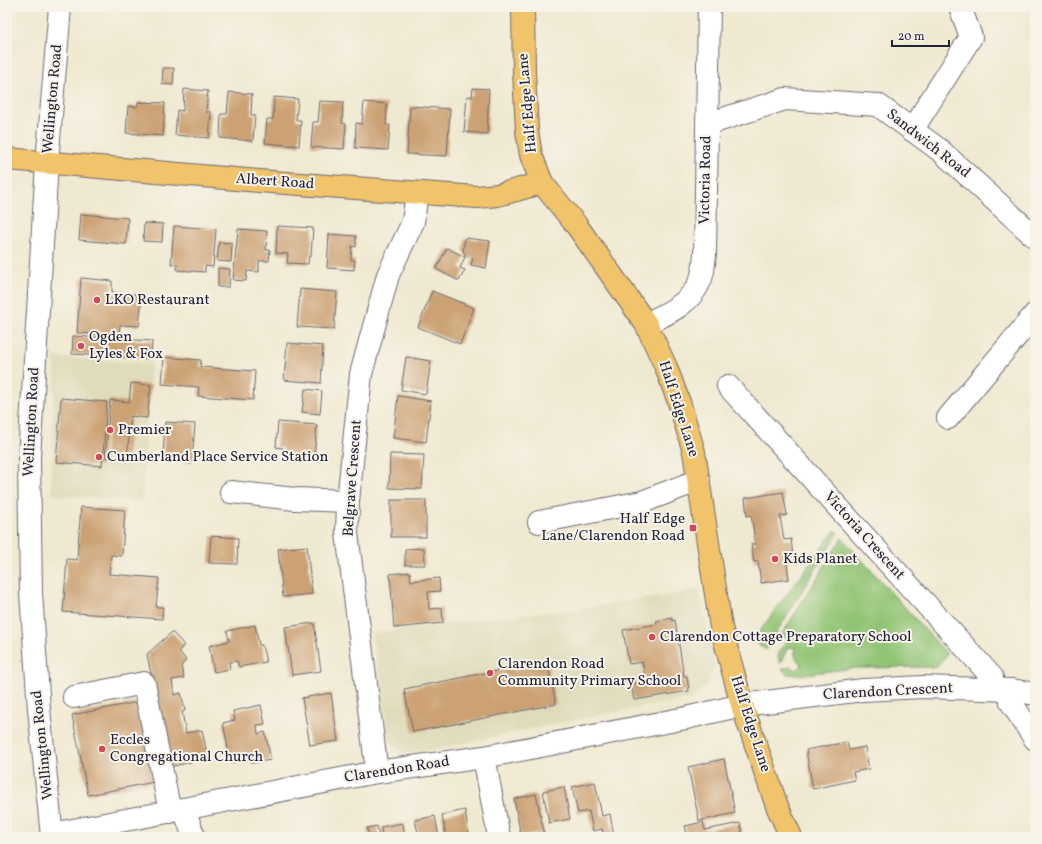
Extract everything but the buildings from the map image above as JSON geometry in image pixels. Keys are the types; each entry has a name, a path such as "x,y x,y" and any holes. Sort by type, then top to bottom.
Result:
{"main road":[{"name":"Half Edge Lane","path":"523,7 524,72 531,155 542,183 576,226 646,324 666,367 680,405 694,452 720,627 742,705 777,806 791,837"},
{"name":"Albert Road","path":"8,159 251,180 477,197 498,195 542,183"}],"street":[{"name":"Wellington Road","path":"52,835 39,709 30,593 29,466 47,163 60,7"},
{"name":"Victoria Road","path":"646,324 672,311 685,302 695,291 700,282 705,253 708,7"},
{"path":"912,130 971,37 960,7"},
{"name":"Sandwich Road","path":"707,121 714,122 785,99 878,105 941,151 1035,237"},
{"name":"Belgrave Crescent","path":"377,772 347,533 348,501 361,374 388,275 413,222 417,193"},
{"path":"948,418 1035,314"},
{"name":"Victoria Crescent","path":"728,386 992,677 1035,738"},
{"path":"539,522 642,502 699,480"},
{"path":"231,492 295,499 348,501"},
{"path":"74,697 144,683 177,810 194,837"},
{"name":"Clarendon Crescent","path":"742,705 863,690 923,687 1002,690 1035,694"},
{"name":"Clarendon Road","path":"52,835 377,772 484,757 686,718 742,705"},
{"path":"484,757 499,837"}],"shaded area":[{"name":"Cumberland Place Service Station","path":"55,357 151,363 142,501 51,495"},
{"name":"Clarendon Road Community Primary School","path":"698,588 715,667 708,683 693,698 610,713 414,753 402,752 394,746 389,739 372,633 590,607 672,595"}],"green space":[{"path":"835,530 838,533 766,650 753,640"},
{"path":"842,538 947,654 937,667 855,668 797,675 787,674 782,669 790,667 797,670 802,665 796,658 795,648 788,647 780,664 778,658 781,649 787,640 782,634"}],"place":[{"name":"LKO Restaurant","path":"97,300"},
{"name":"Ogden Lyles & Fox","path":"81,346"},
{"name":"Premier","path":"110,430"},
{"name":"Cumberland Place Service Station","path":"99,457"},
{"name":"Half Edge Lane/Clarendon Road","path":"693,528"},
{"name":"Kids Planet","path":"775,559"},
{"name":"Clarendon Cottage Preparatory School","path":"652,637"},
{"name":"Clarendon Road Community Primary School","path":"490,673"},
{"name":"Eccles Congregational Church","path":"102,749"}]}
